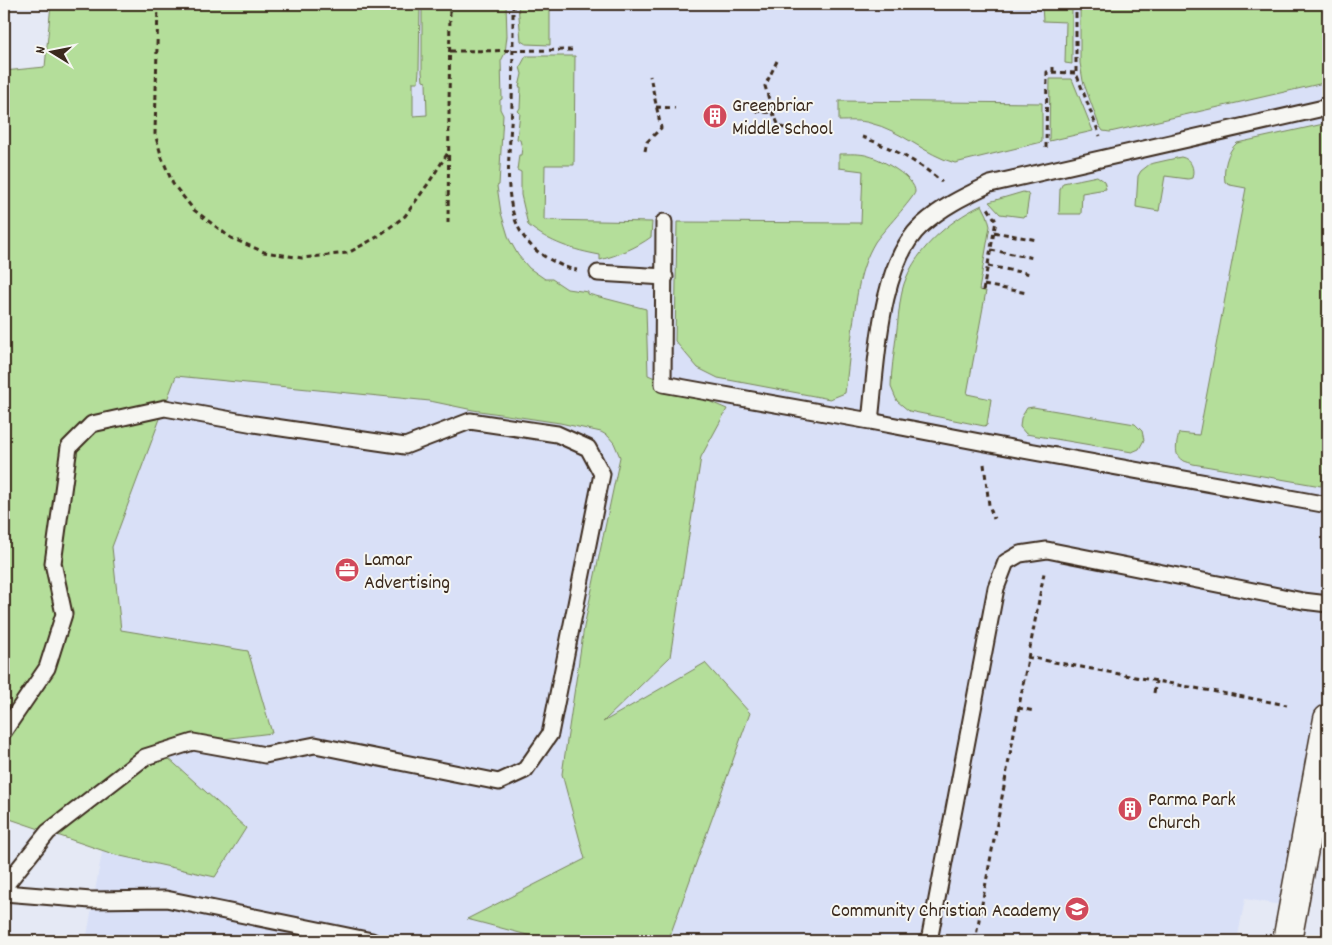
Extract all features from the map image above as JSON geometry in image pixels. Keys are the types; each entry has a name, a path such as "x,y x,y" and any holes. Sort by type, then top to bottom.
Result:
{"street":[{"path":"1287,941 1328,719"}],"lane":[{"path":"870,421 884,307 893,271 906,245 921,226 953,202 990,184 1328,107"},
{"path":"664,222 663,384 1328,505"},
{"path":"598,273 665,277"},
{"path":"4,731 47,668 64,614 53,563 69,446 92,424 165,408 254,424 406,446 470,421 557,434 588,448 602,474 550,734 526,770 499,782 315,745 265,755 193,742 145,757 48,832 4,887"},
{"path":"929,941 996,588 1006,562 1020,554 1047,550 1302,601 1328,604"},
{"path":"4,893 91,900 166,899 314,935 372,941"}],"path":[{"path":"158,4 155,134 162,158 173,184 194,210 231,238 264,252 302,258 348,253 377,237 405,216 449,151"},
{"path":"448,222 450,4"},
{"path":"513,4 512,104 509,161 511,206 516,226 525,240 540,254 573,270 598,273"},
{"path":"1076,4 1076,72 1100,136"},
{"path":"450,51 574,50"},
{"path":"777,61 765,86 773,114 779,126 793,129"},
{"path":"1053,66 1053,72"},
{"path":"1046,148 1047,72 1076,72"},
{"path":"645,151 647,142 661,128 650,76"},
{"path":"656,107 675,108"},
{"path":"755,111 773,114"},
{"path":"862,137 886,146 916,163 942,182"},
{"path":"983,291 996,220 985,204"},
{"path":"994,232 1037,240"},
{"path":"991,250 1034,258"},
{"path":"988,266 1030,274"},
{"path":"984,285 1027,293"},
{"path":"983,458 989,505 994,520"},
{"path":"975,941 1044,569"},
{"path":"1027,657 1287,705"},
{"path":"1154,693 1156,681"},
{"path":"1018,708 1035,711"}],"shaded area":[{"path":"70,4 1328,4 1328,716 1292,907 1245,899 1237,941 86,941 121,747"}],"green space":[{"path":"51,4 420,4 419,71 418,82 413,82 413,116 427,115 426,82 423,81 422,72 422,4 506,4 507,36 505,53 501,61 502,99 500,100 500,109 503,115 499,185 497,186 501,213 509,239 518,255 529,268 545,279 552,279 567,289 588,292 588,294 646,309 648,375 727,409 701,457 670,657 603,722 705,663 750,713 668,941 550,941 467,919 585,859 562,774 584,627 620,457 614,443 601,432 560,423 473,410 430,401 176,376 112,547 121,630 248,651 272,733 156,747 246,828 215,877 116,855 4,817 4,71 45,67"},
{"path":"518,4 550,4 550,45 526,44 521,41"},
{"path":"892,4 1072,4 1072,64 1065,63 1066,22 1043,21 1042,6"},
{"path":"1080,4 1328,4 1328,82 1110,132 1103,131 1083,81 1080,63"},
{"path":"526,56 575,56 574,165 545,165 544,220 652,222 651,237 639,245 600,260 600,255 562,245 545,237 528,225 521,195 521,172 517,170 522,148 520,140 517,139 521,87 519,87 522,74 520,67"},
{"path":"1050,79 1072,79 1093,131 1049,141"},
{"path":"839,101 1042,103 1042,142 955,163 933,154 881,126 862,121 839,121"},
{"path":"1328,123 1328,446 1321,486 1184,461 1177,455 1178,437 1179,433 1199,435 1246,188 1230,185 1225,182 1225,166 1228,156 1237,143"},
{"path":"839,154 862,154 881,161 904,175 914,187 915,192 875,242 865,262 858,293 845,393 830,399 718,378 698,368 675,341 677,222 861,223 863,171 839,168"},
{"path":"1181,157 1191,165 1193,171 1192,178 1165,176 1159,211 1136,207 1138,176 1141,171 1150,164"},
{"path":"1097,176 1104,181 1106,189 1082,193 1081,214 1059,214 1060,189 1063,183"},
{"path":"1023,192 1029,196 1026,216 1023,217 1000,214 989,202"},
{"path":"982,205 990,226 979,290 986,291 967,394 991,399 987,425 984,426 909,411 897,401 891,387 900,302 907,277 922,251 944,229"},
{"path":"1033,407 1135,424 1142,431 1144,440 1139,449 1132,452 1026,434 1020,427 1021,418 1027,408"}],"place":[{"name":"Greenbriar Middle School","path":"715,116"},
{"name":"Lamar Advertising","path":"347,570"},
{"name":"Parma Park Church","path":"1130,809"},
{"name":"Community Christian Academy","path":"1077,909"}]}
